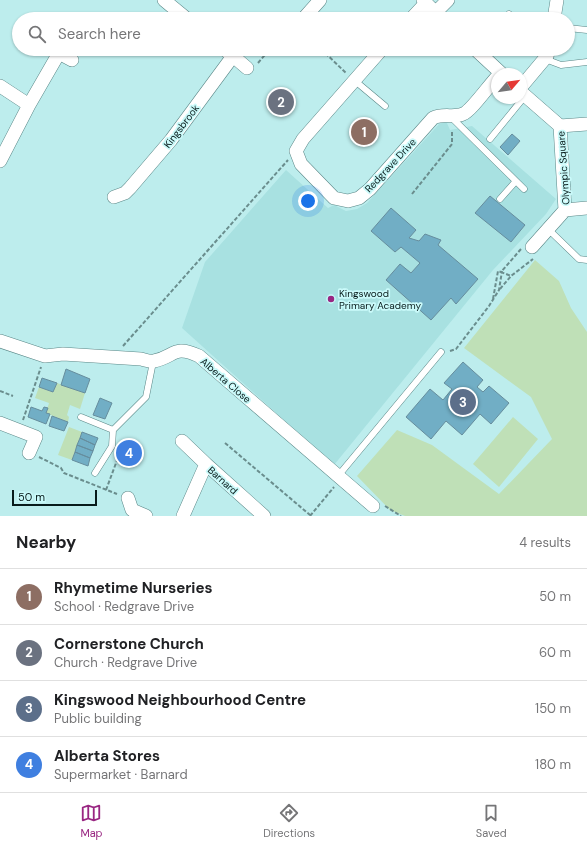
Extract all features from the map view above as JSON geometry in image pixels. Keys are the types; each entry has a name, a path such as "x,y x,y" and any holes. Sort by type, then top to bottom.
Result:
{"street":[{"path":"164,0 179,12"},
{"path":"309,12 320,0"},
{"path":"440,12 448,0"},
{"path":"555,12 557,0"},
{"path":"416,12 424,2 434,12"},
{"path":"0,161 54,56"},
{"path":"65,56 72,60"},
{"name":"Kingsbrook","path":"114,197 125,193 171,140 226,56"},
{"path":"232,56 247,68"},
{"path":"296,151 303,140 376,56"},
{"path":"481,56 494,68"},
{"path":"527,84 546,56"},
{"name":"Redgrave Drive","path":"296,151 301,164 309,174 334,198 348,201 359,198 370,189 433,118 458,116 465,113 491,84"},
{"path":"0,86 29,105"},
{"name":"Olympic Square","path":"527,96 560,126 565,210"},
{"name":"Olympic Square","path":"560,126 587,124"},
{"name":"Olympic Square","path":"533,253 548,229 565,210 587,208"},
{"path":"0,340 44,356 62,354 141,359 153,362"},
{"name":"Alberta Close","path":"153,362 175,352 188,351 199,356 373,506"},
{"path":"0,423 36,437 29,453"},
{"path":"182,441 206,464"},
{"name":"Barnard","path":"182,516 206,464 257,514"},
{"path":"128,498 132,510 146,516"}],"lane":[{"path":"575,29 587,30"},
{"path":"550,56 561,65 587,62"},
{"path":"354,80 386,106"},
{"path":"490,139 514,104"},
{"path":"450,117 524,189"},
{"path":"500,199 516,181"},
{"path":"548,229 579,259 587,260"},
{"path":"340,477 441,352"},
{"path":"95,473 112,446 113,430 146,397 153,362"},
{"path":"81,417 113,430"}],"path":[{"path":"247,68 255,66 264,56"},
{"path":"328,56 354,80"},
{"path":"412,194 452,144 450,117"},
{"path":"109,357 125,344 296,151"},
{"path":"441,352 456,349 492,301 499,290 533,253 527,243 501,272 498,271 492,301"},
{"path":"501,272 511,276"},
{"path":"499,290 501,272"},
{"path":"19,430 44,356"},
{"path":"0,391 12,396"},
{"path":"225,444 310,516 340,477"},
{"path":"106,490 119,455 112,446"},
{"path":"29,453 61,468 64,473 128,498"},
{"path":"373,506 379,502 401,516"}],"shaded area":[{"name":"Kingswood Primary Academy","path":"441,122 447,123 450,130 472,126 556,199 546,214 493,270 334,465 182,328 205,262 286,170 328,208 334,205 346,211 357,209 367,203"}],"green space":[{"path":"535,260 559,281 571,308 587,332 587,516 405,516 390,510 357,476 397,430 432,445 499,494 552,439 531,397 464,348"},
{"path":"57,383 85,393 80,409 70,405 67,415 69,417 68,422 46,413 49,403 35,398 39,387 53,392"},
{"path":"513,417 538,439 499,487 473,464"},
{"path":"69,427 82,432 72,460 58,455"}],"building":[{"path":"512,134 520,141 508,155 500,147"},
{"path":"490,196 525,225 511,242 475,213"},
{"path":"391,208 416,230 409,238 419,241 425,234 441,240 438,245 478,279 456,304 451,298 431,320 386,280 400,264 411,273 420,263 401,247 395,252 371,231"},
{"path":"463,362 483,380 477,387 483,392 489,386 509,403 491,424 480,414 462,435 446,421 431,439 406,417 430,389 443,400 452,389 444,383"},
{"path":"66,369 90,379 85,393 61,385"},
{"path":"42,378 57,383 53,392 39,387"},
{"path":"100,398 112,403 105,419 93,415"},
{"path":"31,407 42,411 44,407 48,408 46,413 50,414 46,424 28,417"},
{"path":"52,416 68,422 64,431 49,426"},
{"path":"82,432 98,438 95,445 80,438"},
{"path":"80,438 95,445 93,451 77,445"},
{"path":"77,445 93,451 90,458 75,452"},
{"path":"75,452 90,458 88,466 72,460"}],"place":[{"name":"Cornerstone Church","path":"281,102"},
{"name":"Rhymetime Nurseries","path":"364,132"},
{"name":"Kingswood Primary Academy","path":"331,299"},
{"name":"Kingswood Neighbourhood Centre","path":"463,402"},
{"name":"Alberta Stores","path":"129,453"}]}
